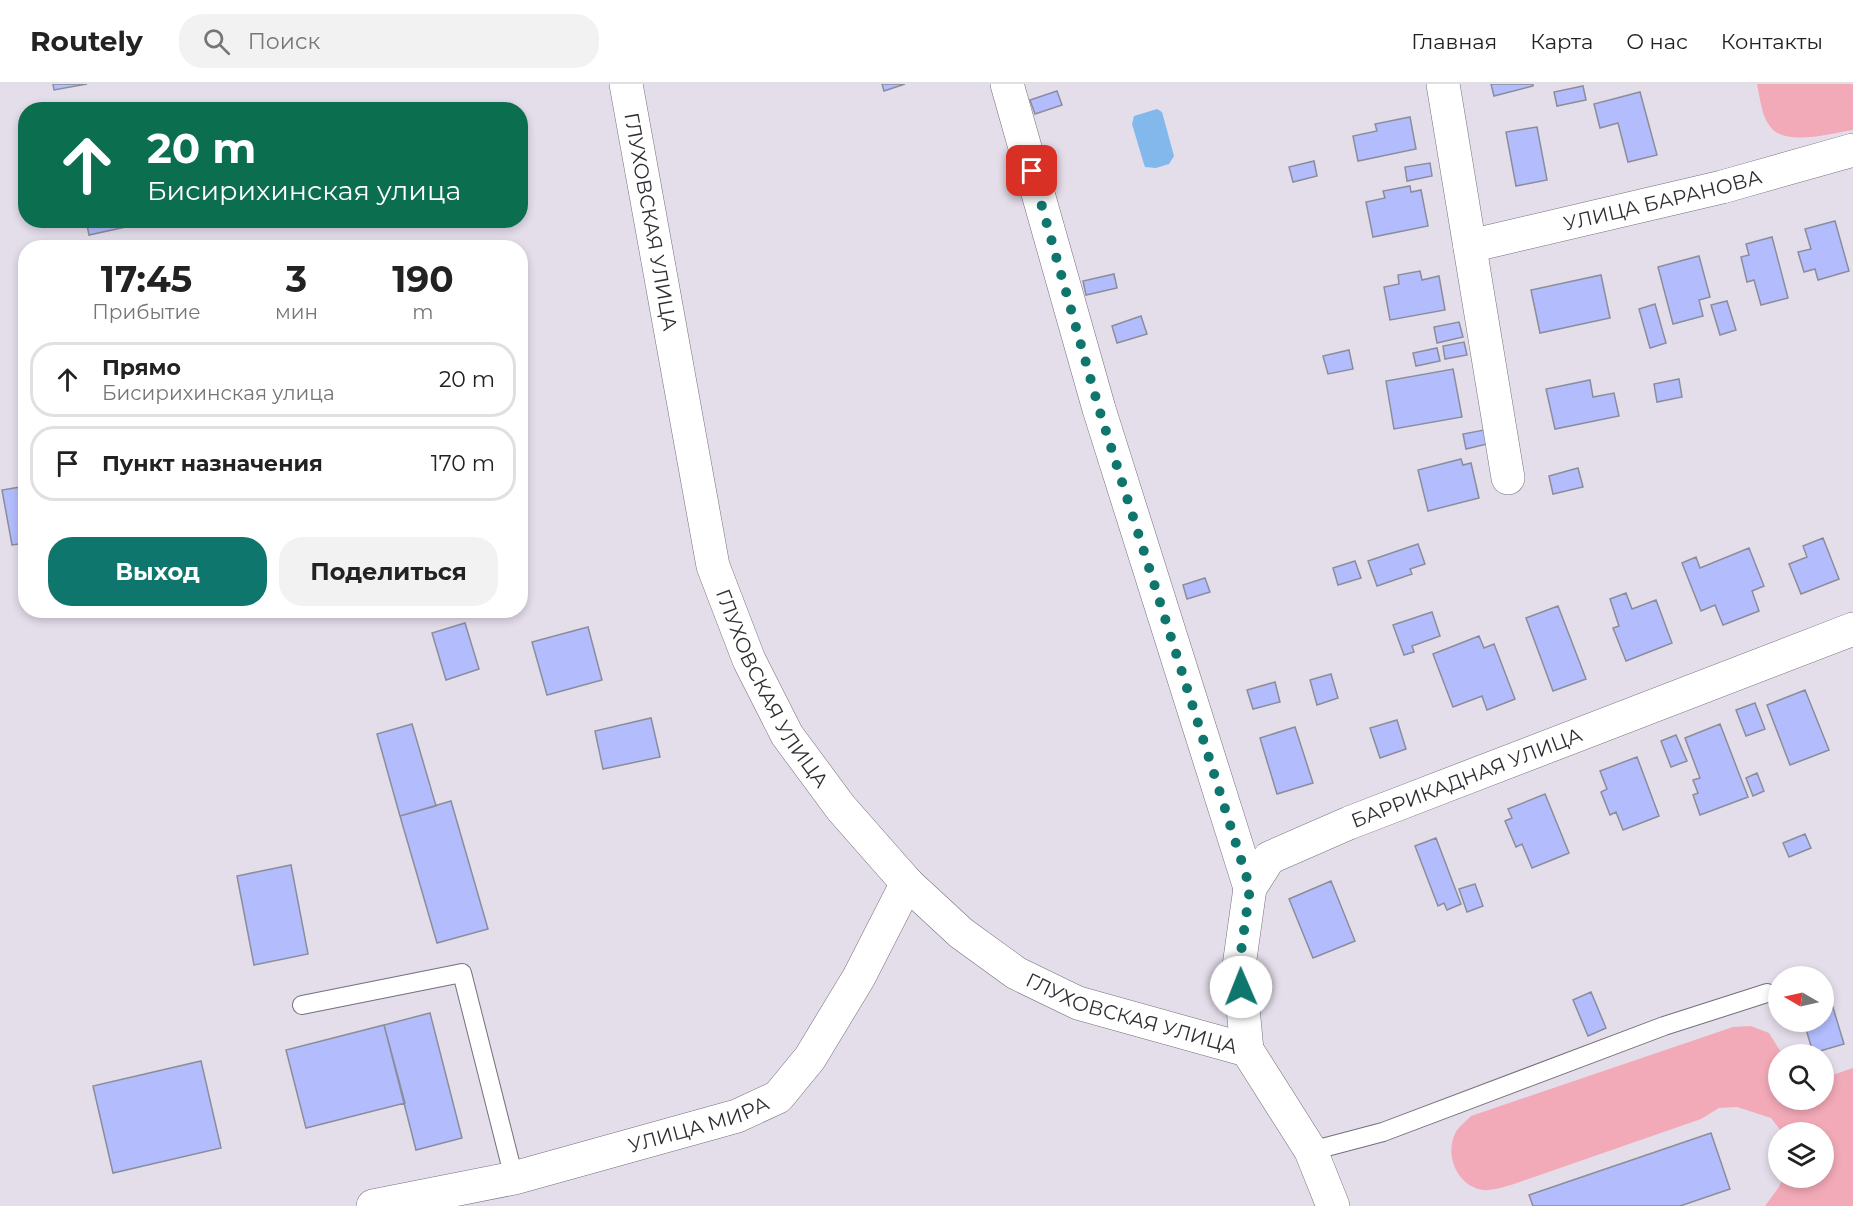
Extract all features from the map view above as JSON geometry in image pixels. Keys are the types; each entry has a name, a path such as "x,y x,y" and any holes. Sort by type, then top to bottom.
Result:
{"street":[{"name":"ГЛУХОВСКАЯ УЛИЦА","path":"626,84 713,566 749,660 787,735 841,808 907,883 961,933 1016,973 1078,1003 1247,1050"},
{"path":"1007,84 1099,409 1250,888"},
{"path":"1443,84 1508,478"},
{"name":"УЛИЦА БАРАНОВА","path":"1470,246 1722,187 1853,150"},
{"name":"БАРРИКАДНАЯ УЛИЦА","path":"1247,1050 1239,966 1250,888 1269,858 1349,823 1853,628"},
{"name":"УЛИЦА МИРА","path":"373,1206 514,1178 737,1116 778,1097 810,1058 859,977 907,883"},
{"path":"1247,1050 1311,1151 1333,1206"}],"lane":[{"path":"302,1005 462,973 514,1178"},
{"path":"1311,1151 1383,1132 1664,1026 1767,993"}],"shaded area":[{"path":"1757,84 1853,84 1853,130 1808,137 1785,136 1776,132 1764,116"},
{"path":"1751,1026 1769,1033 1776,1044 1768,1044 1768,1110 1834,1110 1834,1075 1853,1068 1853,1206 1765,1206 1778,1188 1834,1188 1834,1122 1774,1122 1771,1118 1737,1107 1719,1108 1701,1119 1497,1189 1483,1190 1474,1187 1459,1175 1452,1158 1451,1148 1457,1130 1471,1116 1733,1027"}],"water":[{"path":"1157,109 1162,112 1174,156 1169,164 1156,168 1145,167 1132,124 1134,116"}],"building":[{"path":"53,84 87,84 54,90"},
{"path":"882,84 905,84 884,91"},
{"path":"1491,84 1533,84 1533,86 1494,96"},
{"path":"1583,86 1586,100 1557,106 1554,92"},
{"path":"1057,91 1062,105 1035,114 1030,100"},
{"path":"1640,92 1657,155 1628,162 1618,123 1600,128 1594,104"},
{"path":"1410,117 1416,149 1358,161 1353,136 1377,131 1375,124"},
{"path":"1537,127 1547,180 1516,186 1506,132"},
{"path":"1314,161 1317,176 1293,182 1289,167"},
{"path":"1430,163 1432,176 1407,181 1405,167"},
{"path":"1410,186 1411,192 1421,190 1428,226 1373,237 1366,202 1385,198 1383,191"},
{"path":"1835,221 1849,271 1818,280 1815,269 1804,272 1798,252 1811,249 1805,229"},
{"path":"88,228 121,228 89,235"},
{"path":"1772,237 1788,298 1761,305 1754,280 1747,282 1741,257 1749,255 1746,244"},
{"path":"1699,256 1710,297 1699,300 1703,316 1673,324 1658,267"},
{"path":"1420,271 1422,280 1439,276 1445,310 1390,320 1384,287 1399,284 1398,275"},
{"path":"1114,274 1117,288 1086,295 1083,281"},
{"path":"1601,275 1610,318 1540,333 1531,290"},
{"path":"1727,301 1736,330 1720,335 1711,305"},
{"path":"1655,304 1666,343 1650,348 1639,309"},
{"path":"1141,316 1147,334 1117,343 1112,326"},
{"path":"1459,322 1463,337 1437,343 1434,327"},
{"path":"1464,342 1467,355 1445,359 1443,346"},
{"path":"1437,348 1440,361 1416,366 1413,353"},
{"path":"1349,350 1353,369 1328,374 1323,356"},
{"path":"1453,369 1462,417 1394,429 1386,381"},
{"path":"1679,379 1682,397 1657,402 1654,384"},
{"path":"1590,380 1593,397 1614,393 1619,416 1555,429 1546,389"},
{"path":"1484,430 1487,444 1466,449 1463,434"},
{"path":"1461,459 1463,465 1471,463 1479,498 1428,511 1418,470"},
{"path":"1578,468 1583,487 1553,494 1549,476"},
{"path":"18,487 18,544 12,545 2,490"},
{"path":"1823,538 1839,579 1801,594 1789,564 1807,557 1803,546"},
{"path":"1418,544 1425,564 1410,569 1412,574 1377,586 1368,561"},
{"path":"1749,548 1764,586 1752,591 1759,611 1723,625 1715,605 1701,611 1682,563 1696,557 1700,568"},
{"path":"1355,561 1361,578 1338,585 1333,568"},
{"path":"1205,578 1210,592 1187,599 1183,585"},
{"path":"1626,593 1632,609 1656,600 1672,643 1626,661 1613,628 1619,626 1610,599"},
{"path":"1558,606 1586,679 1553,691 1526,618"},
{"path":"1432,612 1440,636 1412,646 1414,652 1404,655 1393,625"},
{"path":"465,623 479,669 446,680 432,633"},
{"path":"588,627 602,680 547,695 532,642"},
{"path":"1479,636 1484,648 1494,644 1515,699 1487,710 1482,696 1453,707 1433,654"},
{"path":"1331,674 1338,698 1317,705 1310,680"},
{"path":"1275,682 1280,702 1253,709 1247,690"},
{"path":"1805,690 1829,750 1790,765 1767,705"},
{"path":"1755,703 1765,729 1746,736 1736,710"},
{"path":"651,718 660,757 603,769 595,731"},
{"path":"1397,720 1406,749 1380,758 1370,728"},
{"path":"412,724 436,806 400,816 377,734"},
{"path":"1720,724 1748,797 1700,815 1693,795 1698,793 1693,780 1700,778 1685,738"},
{"path":"1295,727 1313,783 1277,794 1260,738"},
{"path":"1676,735 1687,761 1671,767 1661,741"},
{"path":"1637,757 1659,816 1623,830 1616,812 1610,815 1601,792 1607,789 1600,771"},
{"path":"1757,773 1764,791 1753,796 1746,778"},
{"path":"1545,794 1569,853 1532,868 1522,844 1516,847 1505,821 1512,818 1508,809"},
{"path":"451,801 488,929 437,943 400,816"},
{"path":"1805,834 1811,848 1789,857 1783,843"},
{"path":"1436,838 1461,904 1447,910 1444,903 1438,906 1415,846"},
{"path":"291,865 308,954 254,965 237,876"},
{"path":"1331,881 1355,941 1313,958 1289,899"},
{"path":"1475,884 1483,906 1467,912 1459,889"},
{"path":"1591,992 1606,1028 1588,1036 1573,1000"},
{"path":"1834,1011 1844,1044 1834,1047 1834,1044 1810,1044 1807,1032 1834,1032"},
{"path":"430,1013 462,1138 416,1150 384,1025"},
{"path":"384,1025 405,1103 306,1128 286,1050"},
{"path":"201,1061 221,1148 113,1173 93,1086"},
{"path":"1711,1133 1730,1189 1680,1206 1533,1206 1529,1195"}],"route":[{"path":"1032,171 1099,409 1250,888 1239,966 1241,987"}]}
